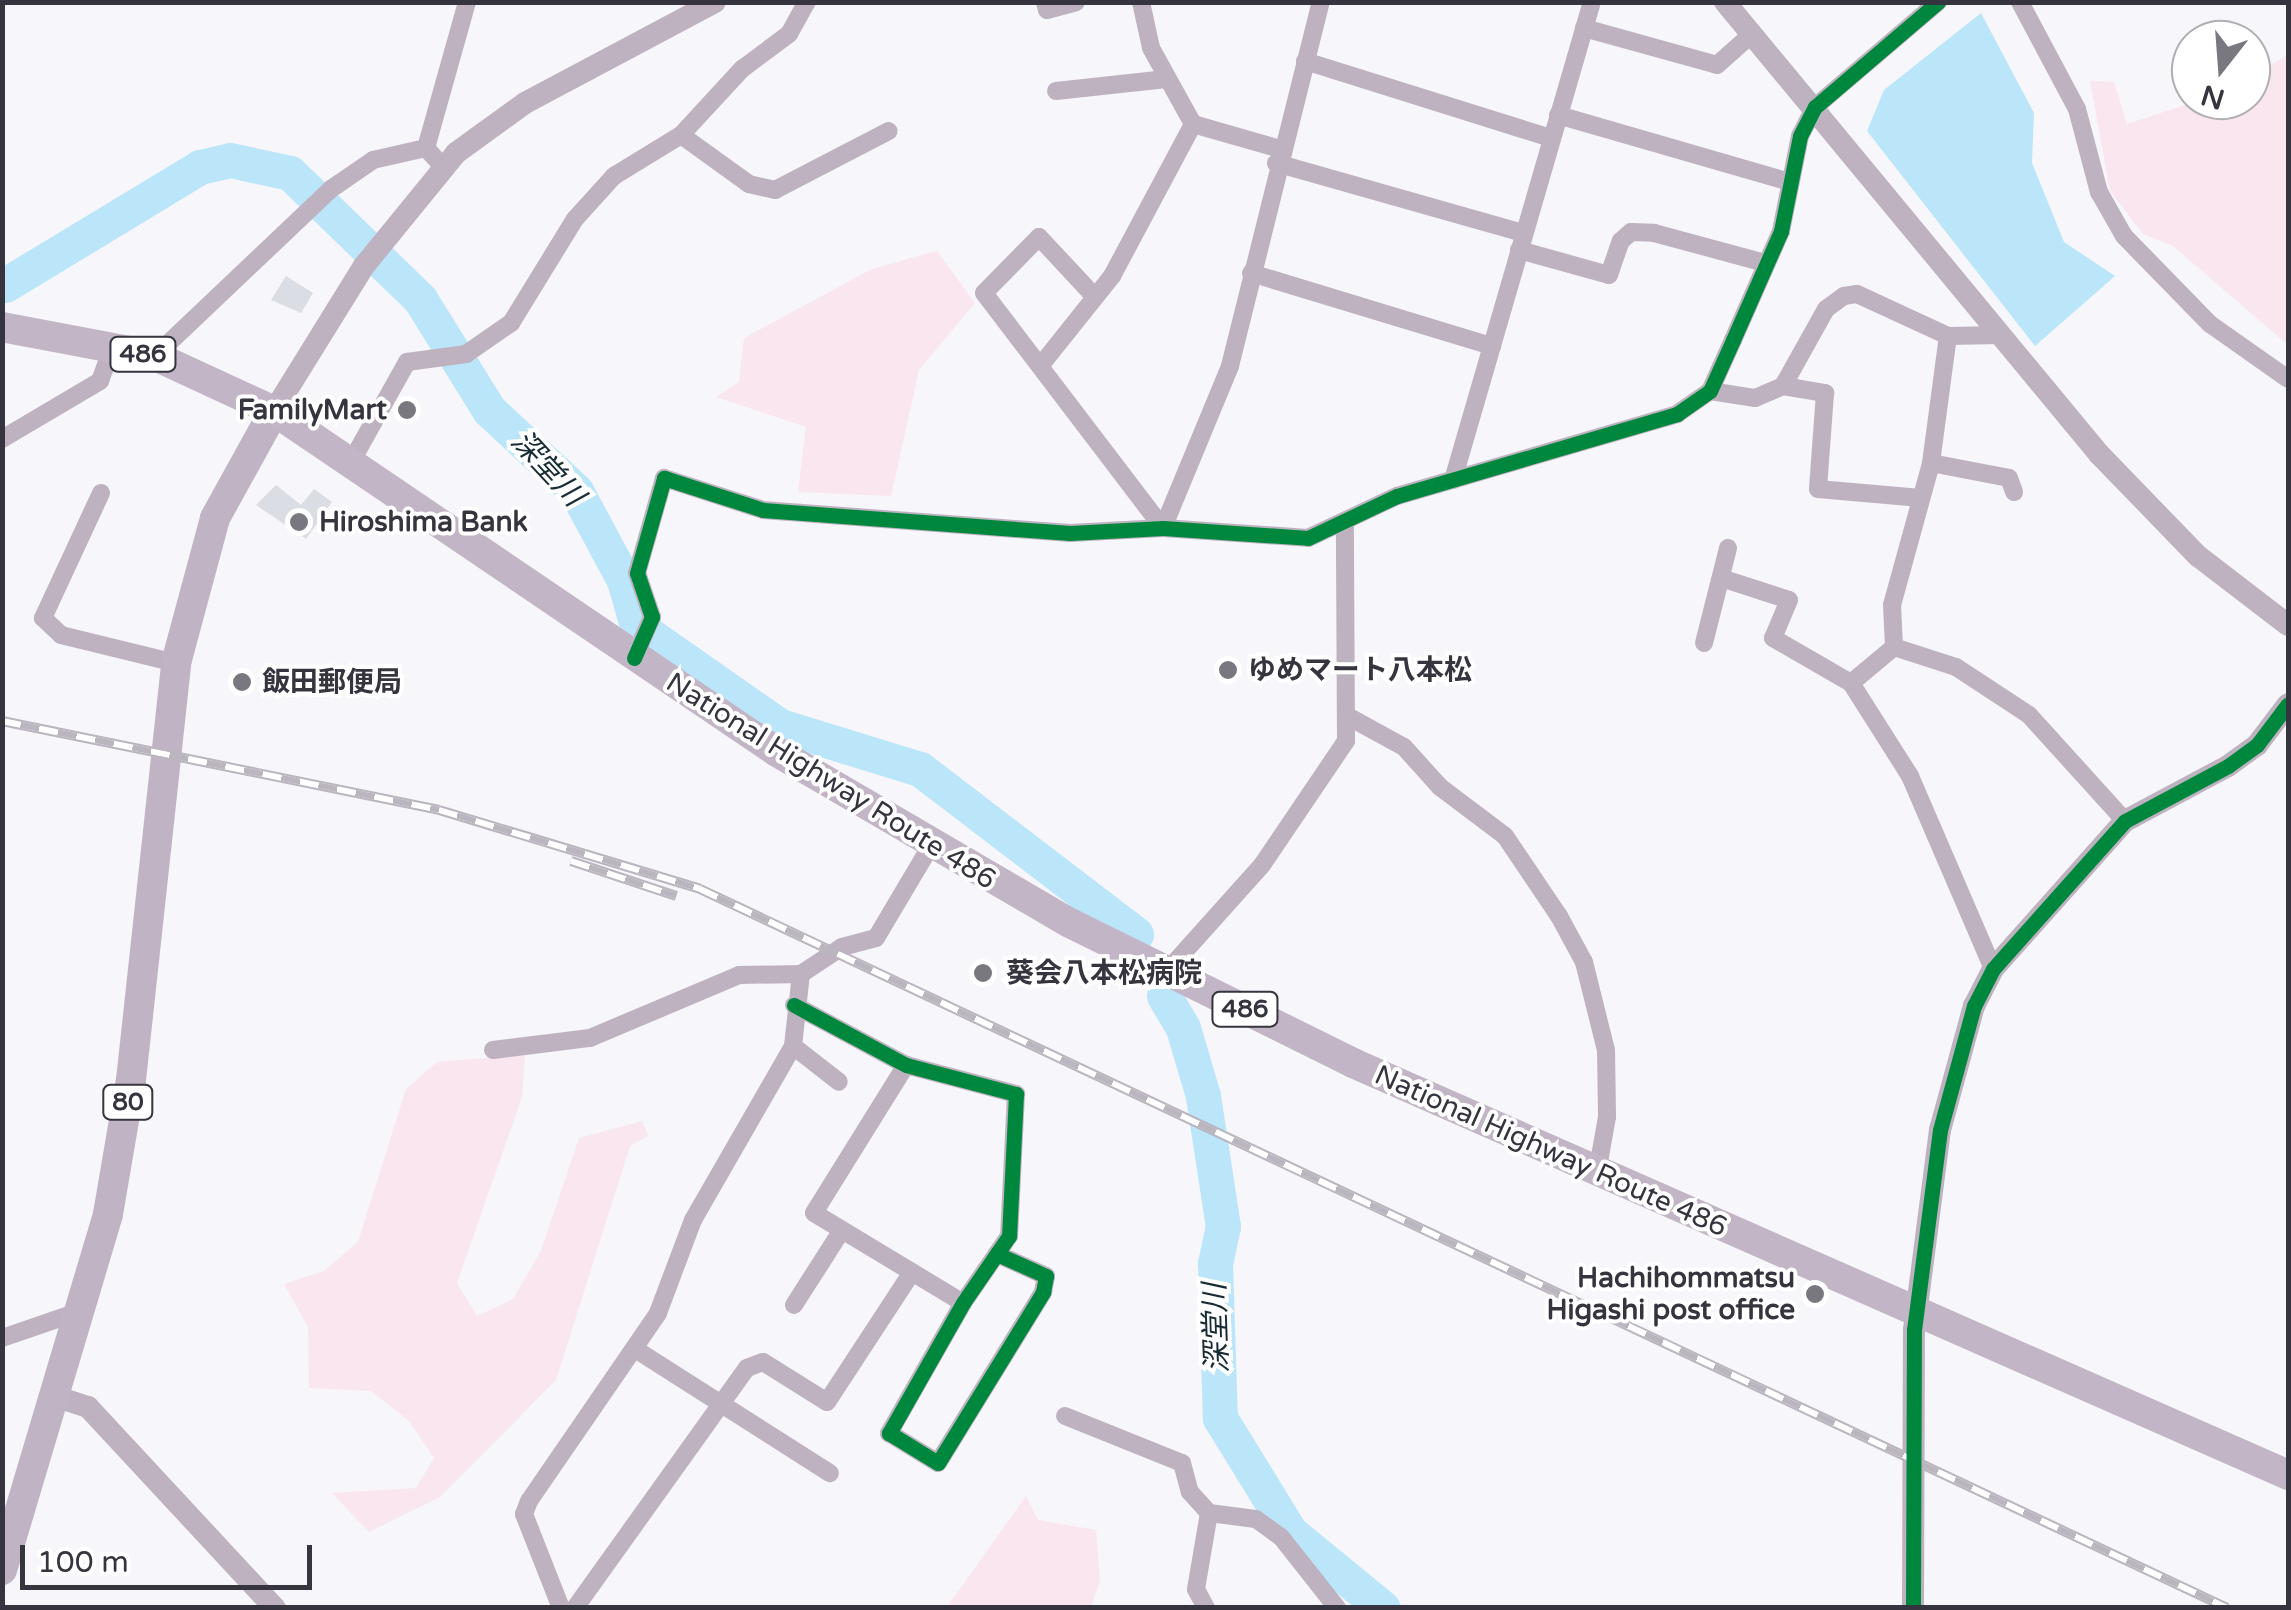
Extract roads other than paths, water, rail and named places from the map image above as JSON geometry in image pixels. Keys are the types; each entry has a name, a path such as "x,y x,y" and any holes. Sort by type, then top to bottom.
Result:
{"highway":[{"name":"National Highway Route 486","path":"2,327 155,356 274,410 350,464 641,642 930,848 1167,971 1597,1173 2288,1474"}],"main road":[{"name":"80","path":"2,1570 108,1214 131,1080 176,663 215,518 274,410"}],"street":[{"path":"426,148 467,2"},
{"path":"274,410 382,240 444,167 524,102 715,2"},
{"path":"350,464 407,362 466,354 511,323 575,220 614,176 681,135 742,69 790,34 807,2"},
{"path":"1046,2 1048,10 1076,2"},
{"path":"1141,2 1166,80 1193,124 1609,275 1622,240 1630,232 1654,233 1765,264"},
{"path":"1163,528 1230,366 1278,156 1321,2"},
{"path":"1453,480 1592,2"},
{"path":"1725,2 2100,454 2198,556 2288,625"},
{"path":"641,642 638,574 664,478 763,510 1070,533 1163,528 1308,538 1345,526 1397,496 1676,414 1710,391 1765,264 1815,107 1938,2"},
{"path":"2020,2 2077,108 2099,192 2124,236 2210,324 2288,378"},
{"path":"1584,28 1717,65 1752,34"},
{"path":"1305,61 1551,138"},
{"path":"1056,91 1166,80"},
{"path":"1558,116 1790,182"},
{"path":"1040,365 1096,297 1193,124"},
{"path":"681,135 750,184 775,190 890,130"},
{"path":"426,148 444,167"},
{"path":"155,356 332,188 373,160 426,148"},
{"path":"1096,297 1038,237 984,293 1163,528"},
{"path":"1252,273 1492,346"},
{"path":"1783,386 1826,309 1844,296 1948,336 1984,341 2002,334"},
{"path":"1894,647 1892,605 1932,463 1948,336"},
{"path":"2,438 100,380 113,346"},
{"path":"1710,391 1755,398 1783,386 1825,394 1818,489 1921,498"},
{"path":"1932,463 2010,478 2014,492"},
{"path":"101,492 43,618 61,635 176,663"},
{"path":"1167,971 1262,865 1346,742 1352,718 1345,526"},
{"path":"1704,643 1728,548"},
{"path":"1720,578 1789,600 1773,638 1851,683 1910,776 1992,969"},
{"path":"1851,683 1894,647"},
{"path":"1894,647 1956,667 2028,715 2125,821"},
{"path":"1913,1608 1910,1457 1920,1314 1950,1080 1992,969 2125,821 2257,745 2288,704"},
{"path":"1352,718 1404,748 1440,787 1506,836 1568,931 1584,962 1606,1050 1607,1117 1597,1173"},
{"path":"493,1050 590,1038 739,975 801,974 842,946 876,938 930,848"},
{"path":"561,1608 524,1514 658,1313 693,1220 793,1046 794,1005 801,974"},
{"path":"794,1005 906,1065 1016,1094 1010,1236 997,1254 963,1303 889,1433 938,1463 1043,1292 1046,1276 997,1254"},
{"path":"793,1046 839,1082"},
{"path":"906,1065 814,1213 963,1303"},
{"path":"794,1305 842,1230"},
{"path":"575,1608 747,1368 763,1362 827,1402 912,1272"},
{"path":"2,1338 78,1312"},
{"path":"635,1348 724,1400 830,1473"},
{"path":"54,1396 88,1407 275,1608"},
{"path":"1064,1416 1182,1464 1190,1492 1209,1513 1256,1519 1281,1537 1337,1608"},
{"path":"1206,1608 1196,1589 1209,1513"}],"water":[{"path":"1981,13 2034,113 2032,163 2064,242 2115,276 2035,346 1867,131 1884,90"}],"waterway":[{"name":"深堂川","path":"5,285 200,167 230,160 290,173 420,299 489,410 576,491 624,580 637,626 780,726 920,769 1136,934"},
{"name":"深堂川","path":"1164,996 1183,1028 1203,1096 1223,1226 1215,1263 1220,1418 1290,1532 1383,1608"}],"railway":[{"path":"2,721 439,810 700,889 2227,1608"},
{"path":"571,861 676,896"}],"place":[{"name":"FamilyMart","path":"407,410"},
{"name":"Hiroshima Bank","path":"299,522"},
{"name":"ゆめマート八本松","path":"1228,670"},
{"name":"飯田郵便局","path":"242,682"},
{"name":"葵会八本松病院","path":"983,973"},
{"name":"Hachihommatsu Higashi post office","path":"1815,1294"}]}
